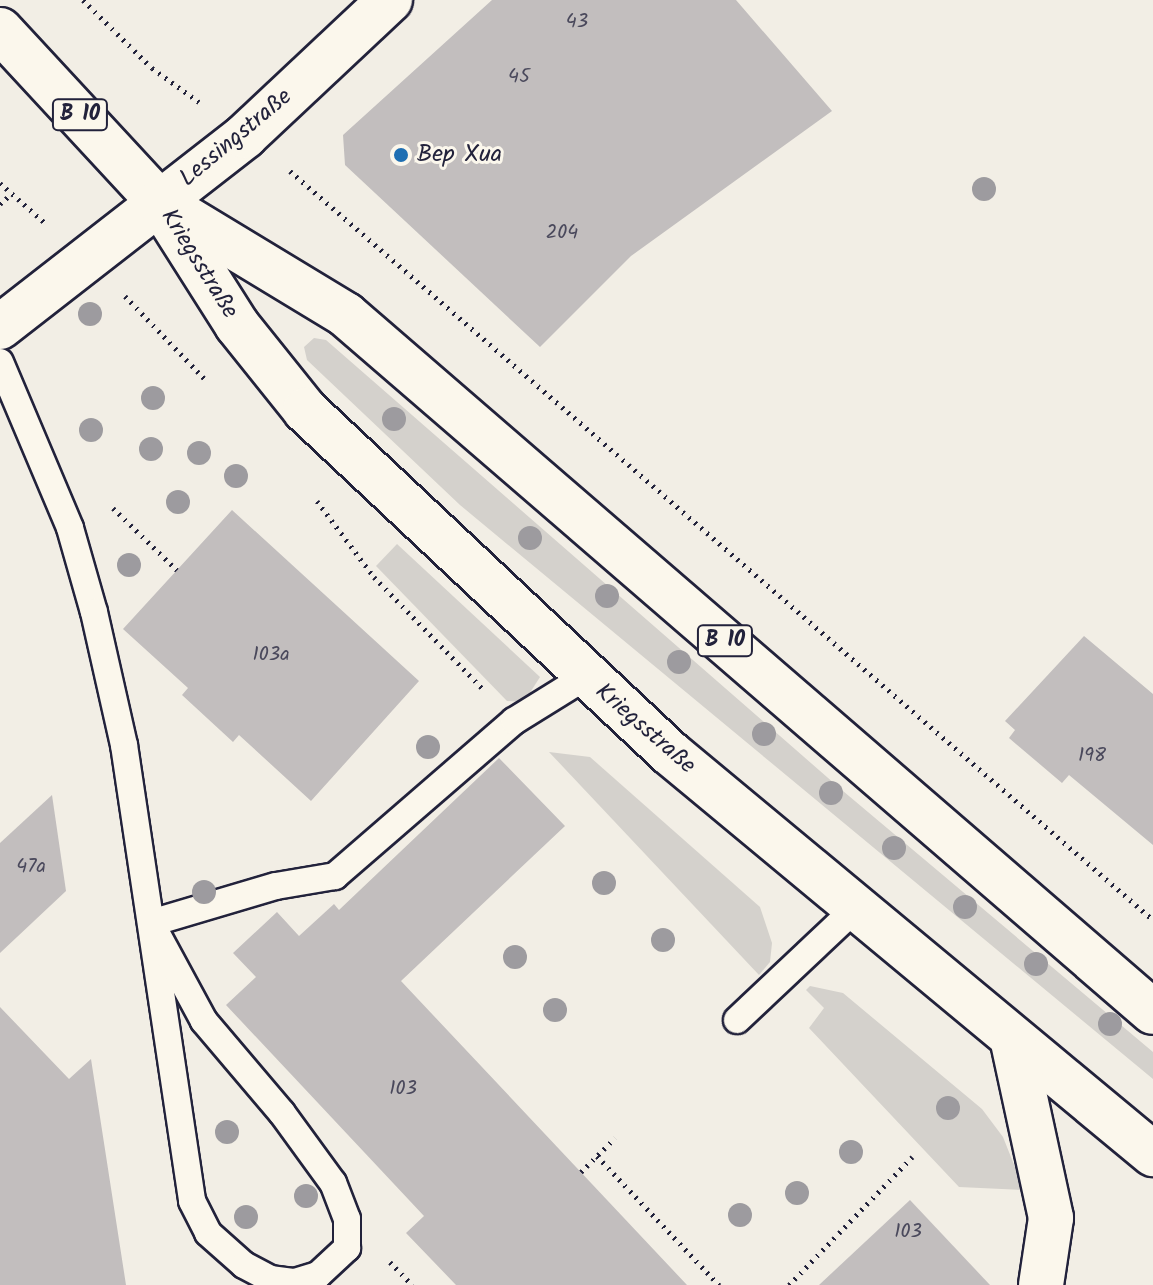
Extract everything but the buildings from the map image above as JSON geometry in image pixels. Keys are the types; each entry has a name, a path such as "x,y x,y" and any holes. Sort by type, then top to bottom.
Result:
{"main road":[{"name":"Lessingstraße","path":"0,327 245,136 390,0"},
{"name":"B 10","path":"0,30 159,202"},
{"name":"Kriegsstraße","path":"159,202 237,325 305,410 585,677 1013,1042 1153,1154"},
{"name":"Kriegsstraße","path":"159,202 346,315 1153,1012"},
{"path":"1103,966 1153,980"},
{"path":"1013,1042 1051,1218 1041,1285"}],"lane":[{"path":"0,362 70,528 94,612 124,745 192,1201 208,1233 244,1265 270,1279 295,1282 318,1275 347,1248 347,1219 333,1183 282,1113 204,1021 151,923"},
{"path":"151,923 276,886 335,876 514,721 585,677"},
{"path":"737,1020 856,908"}],"path":[{"path":"83,0 152,68 314,189 1153,920"},
{"path":"0,204 10,195"},
{"path":"581,1172 615,1138"},
{"path":"597,1156 719,1285"},
{"path":"789,1285 912,1157"}],"shaded area":[{"path":"314,338 326,340 843,791 1153,1052 1153,1079 460,505 307,360 304,347"},
{"path":"397,544 540,677 524,702 507,701 376,566"},
{"path":"549,752 590,757 760,907 772,943 770,962 759,975"},
{"path":"810,986 843,993 982,1109 1003,1137 1024,1190 959,1187 809,1028 824,1008 806,990"}],"place":[{"name":"Bep Xua","path":"401,155"}]}
